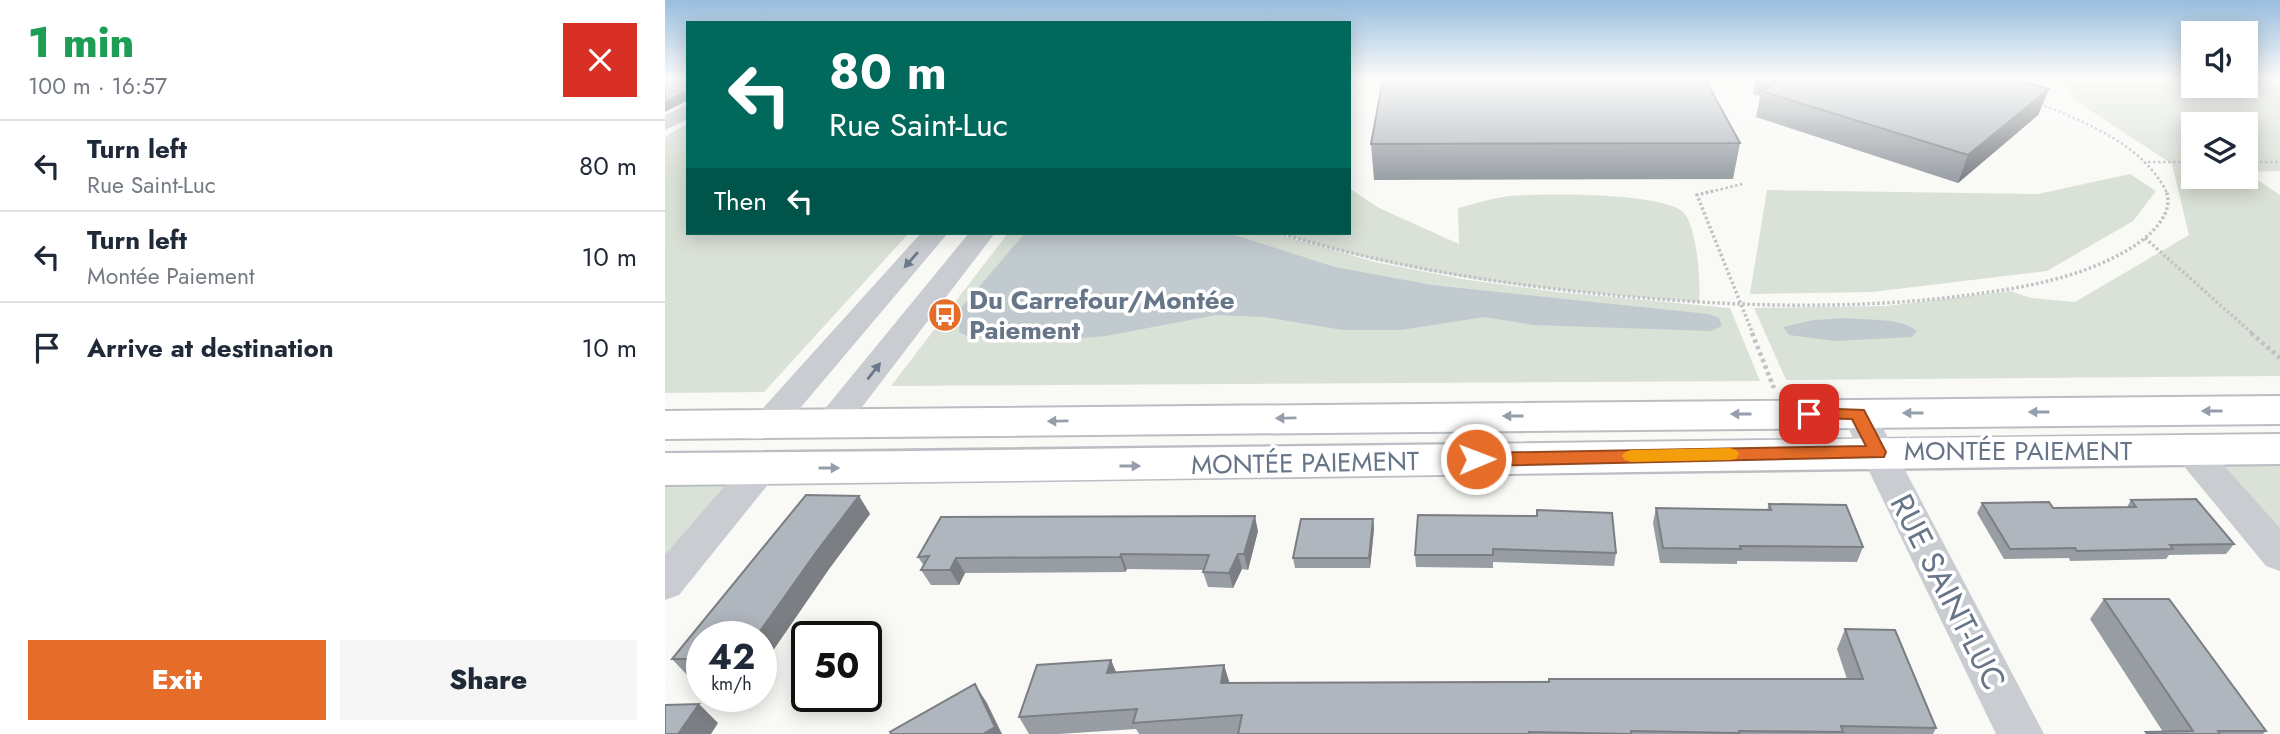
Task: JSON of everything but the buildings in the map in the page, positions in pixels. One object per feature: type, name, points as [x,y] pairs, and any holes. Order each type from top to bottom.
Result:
[{"type":"main road","name":"MONTÉE PAIEMENT","points":[[665,425],[2280,410]]},
{"type":"main road","points":[[761,468],[768,424]]},
{"type":"main road","points":[[761,468],[831,424]]},
{"type":"main road","name":"MONTÉE PAIEMENT","points":[[665,469],[1169,466],[1878,452],[2280,449]]},
{"type":"street","points":[[665,124],[683,113]]},
{"type":"street","points":[[768,424],[933,235]]},
{"type":"street","points":[[831,424],[980,235]]},
{"type":"street","name":"RUE SAINT-LUC","points":[[1858,414],[2020,734]]},
{"type":"street","points":[[2190,450],[2280,555]]},
{"type":"street","points":[[665,583],[761,468]]},
{"type":"path","points":[[1286,235],[1375,259],[1473,279],[1605,295],[1739,304],[1863,304],[1966,294],[2072,274],[2118,256],[2155,231],[2164,218],[2169,197],[2159,176],[2147,162],[2102,131],[2060,113]]},
{"type":"path","points":[[2147,162],[2181,162]]},
{"type":"path","points":[[2258,162],[2280,162]]},
{"type":"path","points":[[1742,184],[1697,195],[1785,414]]},
{"type":"path","points":[[2145,239],[2280,358]]},
{"type":"shaded area","points":[[2095,113],[2181,113],[2181,189],[2258,189],[2258,180],[2280,195],[2280,376],[1786,380],[1754,308],[1886,306],[2010,291],[2031,298],[2075,302],[2189,235],[2172,164]]},
{"type":"shaded area","points":[[2258,113],[2280,113],[2280,171],[2258,172]]},
{"type":"shaded area","points":[[686,124],[686,235],[907,235],[764,392],[665,393],[665,137]]},
{"type":"shaded area","points":[[2130,174],[2156,191],[2133,221],[2047,271],[1872,292],[1750,294],[1767,190],[2038,194]]},
{"type":"shaded area","points":[[1351,189],[1379,208],[1459,244],[1458,208],[1503,197],[1547,194],[1654,201],[1673,206],[1684,213],[1688,220],[1699,269],[1699,302],[1486,281],[1381,261],[1286,235],[1351,235]]},
{"type":"shaded area","points":[[1006,235],[1280,235],[1375,262],[1468,280],[1557,292],[1730,308],[1760,381],[891,386]]},
{"type":"shaded area","points":[[1023,235],[1234,235],[1335,267],[1432,285],[1708,314],[1719,318],[1722,326],[1711,331],[1533,325],[1484,317],[1401,330],[1343,330],[1264,317],[1216,315],[1106,336],[1046,341],[967,336],[959,332],[961,308]]},
{"type":"shaded area","points":[[1848,318],[1902,323],[1917,331],[1912,337],[1835,341],[1789,335],[1783,327],[1814,320]]},
{"type":"shaded area","points":[[2280,449],[2280,555],[2190,450]]},
{"type":"shaded area","points":[[761,468],[665,583],[665,469]]},
{"type":"slow traffic","points":[[1631,456],[1730,454]]},
{"type":"place","name":"Du Carrefour/Montée Paiement","points":[[945,315]]},
{"type":"route","points":[[1476,459],[1878,452],[1858,414],[1809,414]]}]
